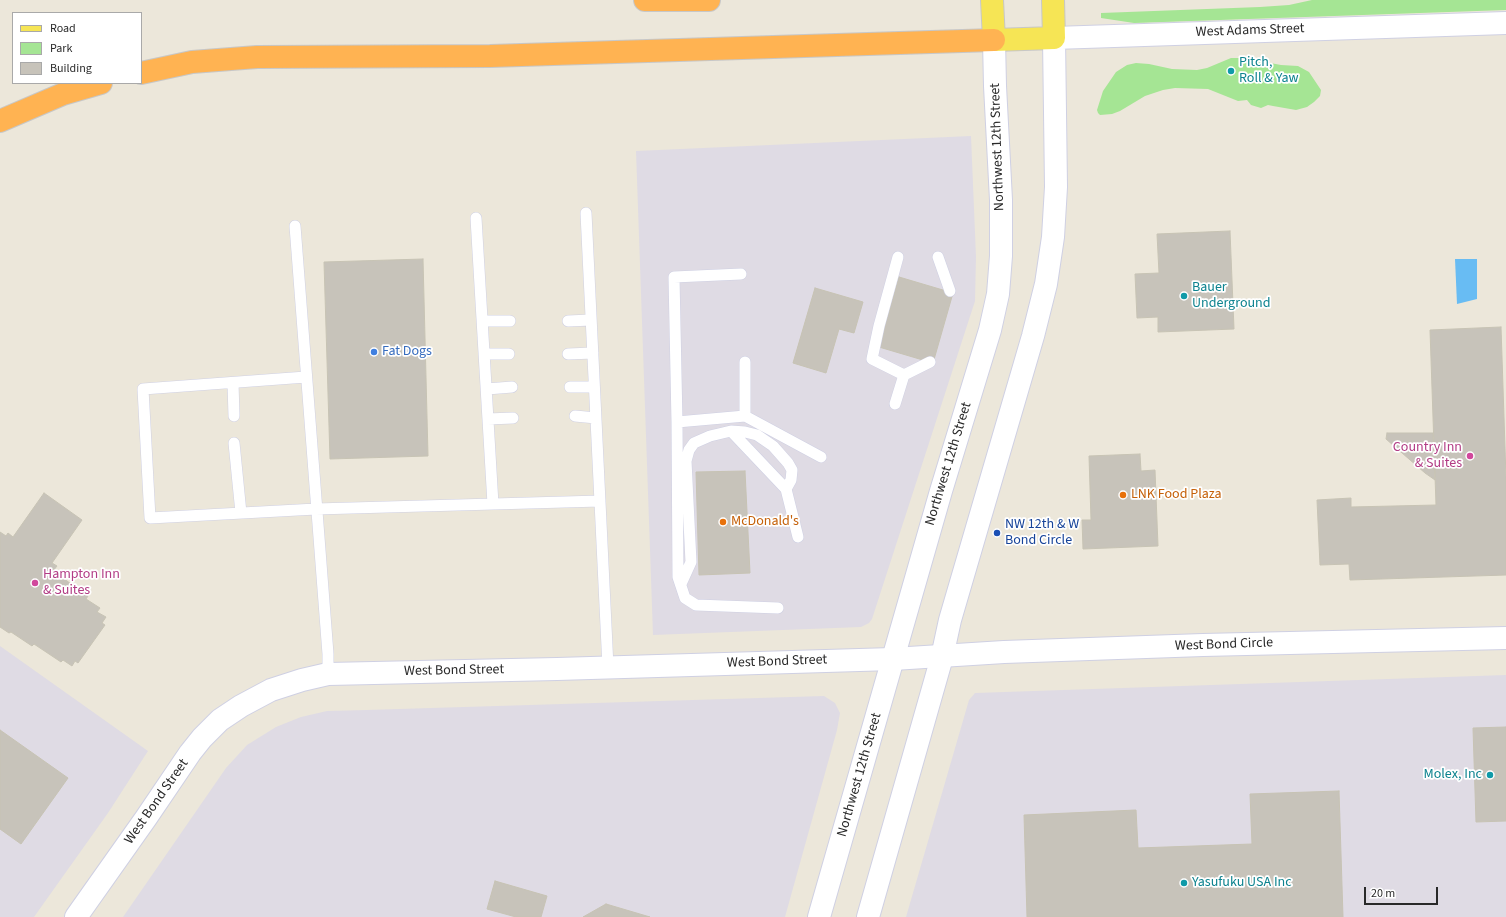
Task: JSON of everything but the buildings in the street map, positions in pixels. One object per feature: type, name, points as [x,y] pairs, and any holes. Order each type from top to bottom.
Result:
[{"type":"highway","points":[[646,0],[709,0]]},
{"type":"highway","points":[[142,73],[192,62],[257,57],[490,56],[994,40]]},
{"type":"highway","points":[[0,120],[63,94],[98,84]]},
{"type":"main road","name":"Northwest 12th Street","points":[[819,917],[941,491],[990,330],[998,294],[1001,256],[1001,200],[992,0]]},
{"type":"main road","points":[[868,917],[942,656],[950,620],[1033,336],[1046,284],[1053,237],[1056,188],[1053,0]]},
{"type":"main road","name":"West Adams Street","points":[[994,40],[1506,23]]},
{"type":"main road","name":"West Bond Circle","points":[[942,656],[1203,644],[1506,638]]},
{"type":"main road","name":"West Bond Street","points":[[76,917],[202,738],[220,720],[240,706],[271,690],[302,680],[328,674],[893,659],[942,656]]},
{"type":"lane","points":[[586,213],[608,667]]},
{"type":"lane","points":[[476,218],[493,504]]},
{"type":"lane","points":[[295,226],[328,654],[328,674]]},
{"type":"lane","points":[[898,257],[892,292],[872,359],[904,375]]},
{"type":"lane","points":[[938,257],[950,291]]},
{"type":"lane","points":[[742,274],[674,277],[678,577],[685,598],[696,605],[778,608]]},
{"type":"lane","points":[[568,321],[591,320]]},
{"type":"lane","points":[[483,321],[510,321]]},
{"type":"lane","points":[[568,354],[593,353]]},
{"type":"lane","points":[[484,354],[509,354]]},
{"type":"lane","points":[[744,416],[746,362]]},
{"type":"lane","points":[[895,404],[904,375],[930,362]]},
{"type":"lane","points":[[306,377],[143,389],[150,518],[316,509],[600,501]]},
{"type":"lane","points":[[233,383],[234,416]]},
{"type":"lane","points":[[486,388],[512,387]]},
{"type":"lane","points":[[570,387],[594,387]]},
{"type":"lane","points":[[574,416],[596,418]]},
{"type":"lane","points":[[677,422],[744,416],[821,457]]},
{"type":"lane","points":[[488,419],[513,418]]},
{"type":"lane","points":[[681,584],[691,562],[686,461],[689,450],[694,443],[710,436],[731,431],[757,435],[773,446],[792,470],[791,480],[786,489]]},
{"type":"lane","points":[[731,431],[786,489],[798,538]]},
{"type":"lane","points":[[234,443],[241,513]]},
{"type":"shaded area","points":[[971,136],[976,257],[975,301],[872,619],[869,623],[861,627],[653,635],[636,151]]},
{"type":"shaded area","points":[[0,646],[148,751],[108,813],[34,917],[0,917]]},
{"type":"shaded area","points":[[1506,675],[1506,917],[906,917],[969,700],[975,693]]},
{"type":"shaded area","points":[[824,696],[835,703],[840,713],[837,730],[785,917],[123,917],[226,768],[247,745],[276,727],[301,717],[327,711]]},
{"type":"green space","points":[[1312,0],[1506,0],[1506,10],[1134,23],[1101,18],[1101,13],[1260,7],[1289,5]]},
{"type":"green space","points":[[1231,58],[1239,58],[1251,63],[1265,62],[1298,66],[1309,72],[1321,90],[1320,96],[1307,107],[1296,110],[1268,105],[1261,108],[1251,105],[1247,100],[1238,101],[1208,89],[1175,88],[1145,96],[1112,114],[1100,115],[1098,113],[1097,110],[1103,91],[1116,72],[1127,65],[1136,63],[1172,69],[1197,70],[1207,68]]},
{"type":"water","points":[[1455,259],[1477,259],[1477,299],[1457,304]]},
{"type":"place","name":"Pitch, Roll & Yaw","points":[[1231,71]]},
{"type":"place","name":"Bauer Underground","points":[[1184,296]]},
{"type":"place","name":"Fat Dogs","points":[[374,352]]},
{"type":"place","name":"Country Inn & Suites","points":[[1470,456]]},
{"type":"place","name":"LNK Food Plaza","points":[[1123,495]]},
{"type":"place","name":"McDonald's","points":[[723,522]]},
{"type":"place","name":"NW 12th & W Bond Circle","points":[[997,533]]},
{"type":"place","name":"Hampton Inn & Suites","points":[[35,583]]},
{"type":"place","name":"Molex, Inc","points":[[1490,775]]},
{"type":"place","name":"Yasufuku USA Inc","points":[[1184,883]]}]
